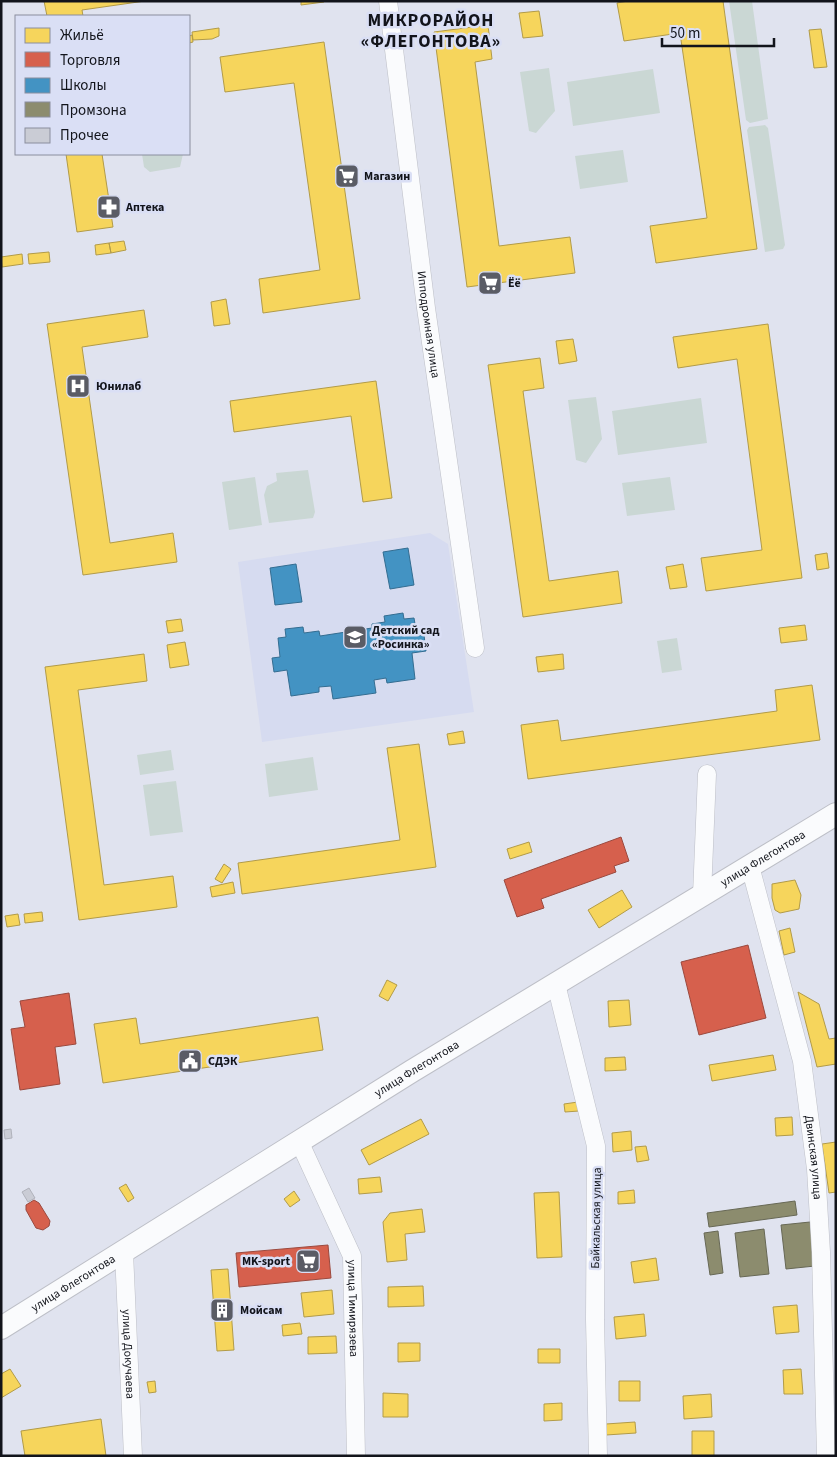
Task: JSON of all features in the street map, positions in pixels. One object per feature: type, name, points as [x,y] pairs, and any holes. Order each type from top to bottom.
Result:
[{"type":"street","name":"Ипподромная улица","points":[[388,1],[426,308],[475,648]]},
{"type":"street","points":[[702,895],[707,774]]},
{"type":"street","name":"улица Флегонтова","points":[[1,1328],[299,1141],[836,814]]},
{"type":"street","name":"Двинская улица","points":[[750,866],[802,1061],[816,1169],[822,1262],[826,1456]]},
{"type":"street","name":"Байкальская улица","points":[[556,984],[596,1146],[595,1320],[598,1456]]},
{"type":"street","name":"улица Тимирязева","points":[[299,1141],[352,1256],[356,1456]]},
{"type":"street","name":"улица Докучаева","points":[[124,1252],[133,1456]]},
{"type":"shaded area","points":[[729,1],[752,1],[768,119],[750,123],[746,120]]},
{"type":"shaded area","points":[[549,68],[555,111],[536,133],[529,131],[520,72]]},
{"type":"shaded area","points":[[653,69],[660,113],[573,126],[567,82]]},
{"type":"shaded area","points":[[765,125],[768,128],[785,245],[783,249],[765,252],[747,130],[749,127]]},
{"type":"shaded area","points":[[623,150],[628,182],[580,189],[575,156]]},
{"type":"shaded area","points":[[142,155],[183,155],[180,167],[150,172],[144,167]]},
{"type":"shaded area","points":[[596,397],[602,439],[586,463],[576,460],[568,400]]},
{"type":"shaded area","points":[[701,398],[707,443],[618,455],[612,411]]},
{"type":"shaded area","points":[[308,470],[315,512],[313,518],[269,523],[264,495],[267,486],[277,481],[276,473]]},
{"type":"shaded area","points":[[255,477],[262,525],[229,530],[222,482]]},
{"type":"shaded area","points":[[670,477],[675,510],[627,516],[622,483]]},
{"type":"shaded area","name":"Детский сад «Росинка»","points":[[430,533],[448,544],[474,712],[262,742],[238,562]]},
{"type":"shaded area","points":[[677,638],[682,670],[662,673],[657,641]]},
{"type":"shaded area","points":[[171,750],[174,770],[140,775],[137,755]]},
{"type":"shaded area","points":[[313,757],[318,790],[269,797],[265,764]]},
{"type":"shaded area","points":[[176,781],[183,832],[150,836],[143,785]]},
{"type":"building: Жильё","points":[[44,1],[145,1],[82,10],[83,15],[47,15]]},
{"type":"building: Жильё","points":[[301,1],[324,1],[324,2],[301,5]]},
{"type":"building: Жильё","points":[[628,1],[723,1],[757,249],[656,263],[650,226],[707,218],[680,33],[624,41],[617,3]]},
{"type":"building: Жильё","points":[[539,11],[543,36],[523,38],[519,13]]},
{"type":"building: Жильё","points":[[488,25],[492,59],[475,62],[499,246],[570,237],[575,273],[467,287],[434,32]]},
{"type":"building: Жильё","points":[[219,28],[219,36],[212,39],[193,40],[192,32]]},
{"type":"building: Жильё","points":[[821,29],[827,67],[814,68],[809,30]]},
{"type":"building: Жильё","points":[[192,35],[193,42],[190,43],[190,36]]},
{"type":"building: Жильё","points":[[324,42],[360,299],[263,313],[259,279],[320,270],[294,83],[225,92],[220,57]]},
{"type":"building: Жильё","points":[[66,155],[102,155],[113,227],[77,232]]},
{"type":"building: Жильё","points":[[124,241],[126,250],[111,253],[109,243]]},
{"type":"building: Жильё","points":[[109,243],[111,253],[96,255],[95,245]]},
{"type":"building: Жильё","points":[[49,252],[50,262],[29,264],[28,254]]},
{"type":"building: Жильё","points":[[22,254],[23,264],[2,267],[1,257]]},
{"type":"building: Жильё","points":[[226,299],[230,324],[214,326],[211,302]]},
{"type":"building: Жильё","points":[[144,310],[148,337],[82,347],[110,543],[173,533],[177,562],[83,575],[47,324]]},
{"type":"building: Жильё","points":[[768,324],[802,578],[706,591],[701,558],[762,550],[737,359],[678,368],[673,337]]},
{"type":"building: Жильё","points":[[573,339],[577,361],[559,364],[556,341]]},
{"type":"building: Жильё","points":[[540,358],[544,388],[523,391],[549,581],[618,571],[622,603],[523,617],[488,365]]},
{"type":"building: Жильё","points":[[376,381],[392,498],[363,502],[351,416],[234,432],[230,401]]},
{"type":"building: Жильё","points":[[827,553],[829,568],[817,570],[815,555]]},
{"type":"building: Жильё","points":[[683,564],[687,587],[670,589],[666,567]]},
{"type":"building: Жильё","points":[[181,619],[183,631],[168,633],[166,621]]},
{"type":"building: Жильё","points":[[805,625],[807,640],[781,643],[779,628]]},
{"type":"building: Жильё","points":[[185,642],[189,665],[170,668],[167,645]]},
{"type":"building: Жильё","points":[[144,654],[147,681],[78,690],[104,885],[173,876],[177,907],[79,920],[45,667]]},
{"type":"building: Жильё","points":[[563,654],[564,669],[538,672],[536,657]]},
{"type":"building: Жильё","points":[[812,685],[820,740],[528,779],[521,725],[558,720],[561,741],[777,711],[775,690]]},
{"type":"building: Жильё","points":[[463,731],[465,743],[449,745],[447,734]]},
{"type":"building: Жильё","points":[[419,744],[436,867],[242,894],[238,863],[400,840],[387,748]]},
{"type":"building: Жильё","points":[[529,842],[532,852],[510,859],[507,849]]},
{"type":"building: Жильё","points":[[224,864],[231,869],[222,883],[215,879]]},
{"type":"building: Жильё","points":[[795,880],[801,895],[799,909],[780,913],[775,910],[772,898],[772,884]]},
{"type":"building: Жильё","points":[[233,882],[235,893],[212,897],[210,887]]},
{"type":"building: Жильё","points":[[622,890],[632,907],[599,928],[588,910]]},
{"type":"building: Жильё","points":[[42,912],[43,921],[25,923],[24,914]]},
{"type":"building: Жильё","points":[[18,914],[20,925],[7,927],[5,916]]},
{"type":"building: Жильё","points":[[790,928],[795,952],[784,955],[779,931]]},
{"type":"building: Жильё","points":[[387,980],[397,985],[388,1001],[379,996]]},
{"type":"building: Жильё","points":[[798,992],[819,1004],[829,1039],[836,1038],[836,1064],[817,1067]]},
{"type":"building: Жильё","points":[[629,1000],[631,1025],[609,1027],[608,1001]]},
{"type":"building: Жильё","points":[[318,1017],[323,1050],[103,1083],[94,1024],[136,1018],[140,1044]]},
{"type":"building: Жильё","points":[[773,1055],[776,1070],[712,1081],[709,1065]]},
{"type":"building: Жильё","points":[[625,1057],[626,1070],[605,1071],[605,1058]]},
{"type":"building: Жильё","points":[[578,1102],[579,1111],[565,1112],[564,1104]]},
{"type":"building: Жильё","points":[[792,1117],[793,1135],[776,1136],[775,1118]]},
{"type":"building: Жильё","points":[[421,1119],[429,1134],[369,1165],[361,1150]]},
{"type":"building: Жильё","points":[[631,1131],[632,1150],[613,1152],[612,1133]]},
{"type":"building: Жильё","points":[[836,1142],[836,1192],[829,1193],[822,1144]]},
{"type":"building: Жильё","points":[[646,1146],[649,1160],[637,1162],[635,1147]]},
{"type":"building: Жильё","points":[[380,1177],[382,1192],[359,1194],[358,1179]]},
{"type":"building: Жильё","points":[[126,1184],[134,1198],[128,1202],[119,1188]]},
{"type":"building: Жильё","points":[[634,1190],[635,1203],[618,1204],[618,1192]]},
{"type":"building: Жильё","points":[[294,1191],[300,1200],[290,1207],[284,1199]]},
{"type":"building: Жильё","points":[[559,1192],[562,1257],[537,1258],[534,1193]]},
{"type":"building: Жильё","points":[[422,1209],[425,1232],[405,1234],[407,1260],[387,1262],[383,1222],[390,1213]]},
{"type":"building: Жильё","points":[[656,1258],[659,1280],[634,1283],[631,1262]]},
{"type":"building: Жильё","name":"Мойсам","points":[[228,1269],[234,1350],[217,1351],[211,1270]]},
{"type":"building: Жильё","points":[[423,1286],[424,1306],[388,1307],[388,1287]]},
{"type":"building: Жильё","points":[[332,1290],[334,1314],[304,1317],[301,1293]]},
{"type":"building: Жильё","points":[[797,1305],[799,1332],[776,1334],[773,1307]]},
{"type":"building: Жильё","points":[[644,1314],[646,1336],[616,1339],[614,1317]]},
{"type":"building: Жильё","points":[[300,1323],[302,1334],[283,1336],[282,1325]]},
{"type":"building: Жильё","points":[[336,1336],[337,1353],[308,1354],[308,1337]]},
{"type":"building: Жильё","points":[[398,1343],[420,1343],[420,1361],[398,1362]]},
{"type":"building: Жильё","points":[[538,1349],[560,1349],[560,1363],[538,1363]]},
{"type":"building: Жильё","points":[[10,1369],[21,1386],[1,1398],[1,1374]]},
{"type":"building: Жильё","points":[[801,1369],[803,1394],[784,1394],[783,1370]]},
{"type":"building: Жильё","points":[[155,1381],[156,1392],[149,1393],[147,1382]]},
{"type":"building: Жильё","points":[[619,1381],[640,1381],[640,1401],[619,1401]]},
{"type":"building: Жильё","points":[[383,1393],[408,1394],[408,1417],[383,1417]]},
{"type":"building: Жильё","points":[[711,1394],[712,1417],[684,1419],[683,1396]]},
{"type":"building: Жильё","points":[[562,1403],[562,1420],[544,1421],[544,1404]]},
{"type":"building: Жильё","points":[[101,1419],[106,1456],[25,1456],[21,1431]]},
{"type":"building: Жильё","points":[[635,1422],[636,1433],[606,1435],[606,1424]]},
{"type":"building: Жильё","points":[[692,1431],[714,1431],[714,1456],[692,1456]]},
{"type":"building: Торговля","points":[[621,837],[629,861],[614,866],[616,872],[541,899],[544,908],[517,917],[504,880]]},
{"type":"building: Торговля","points":[[748,945],[766,1018],[699,1035],[681,962]]},
{"type":"building: Торговля","points":[[69,993],[76,1044],[55,1047],[60,1084],[20,1090],[11,1029],[25,1027],[20,1001]]},
{"type":"building: Торговля","points":[[34,1200],[39,1203],[50,1221],[49,1226],[43,1230],[36,1228],[26,1210],[26,1205]]},
{"type":"building: Торговля","points":[[328,1245],[331,1278],[239,1287],[236,1253]]},
{"type":"building: Школы","points":[[408,548],[414,585],[390,589],[383,552]]},
{"type":"building: Школы","points":[[296,564],[302,602],[275,605],[270,568]]},
{"type":"building: Школы","points":[[403,613],[404,619],[414,618],[417,636],[424,635],[426,651],[412,653],[415,679],[387,683],[386,678],[374,680],[376,693],[333,699],[331,686],[319,687],[319,692],[291,696],[287,670],[274,672],[272,658],[280,657],[278,638],[286,637],[285,629],[303,627],[304,633],[319,631],[320,636],[372,628],[372,624],[385,622],[384,616]]},
{"type":"building: Промзона","points":[[795,1201],[797,1215],[709,1227],[707,1213]]},
{"type":"building: Промзона","points":[[810,1222],[815,1266],[786,1269],[781,1225]]},
{"type":"building: Промзона","points":[[764,1229],[769,1274],[740,1277],[735,1233]]},
{"type":"building: Промзона","points":[[718,1231],[723,1273],[710,1275],[704,1233]]},
{"type":"building: Прочее","points":[[11,1129],[12,1138],[5,1139],[4,1130]]},
{"type":"building: Прочее","points":[[29,1188],[35,1198],[28,1202],[22,1192]]},
{"type":"place","name":"Магазин","points":[[347,176]]},
{"type":"place","name":"Аптека","points":[[109,207]]},
{"type":"place","name":"Ёё","points":[[490,283]]},
{"type":"place","name":"Юнилаб","points":[[78,386]]},
{"type":"place","name":"Детский сад «Росинка»","points":[[355,637]]},
{"type":"place","name":"СДЭК","points":[[190,1061]]},
{"type":"place","name":"MK-sport","points":[[308,1261]]},
{"type":"place","name":"Мойсам","points":[[222,1310]]},
{"type":"district","name":"МИКРОРАЙОН «ФЛЕГОНТОВА»","points":[[431,30]]}]
